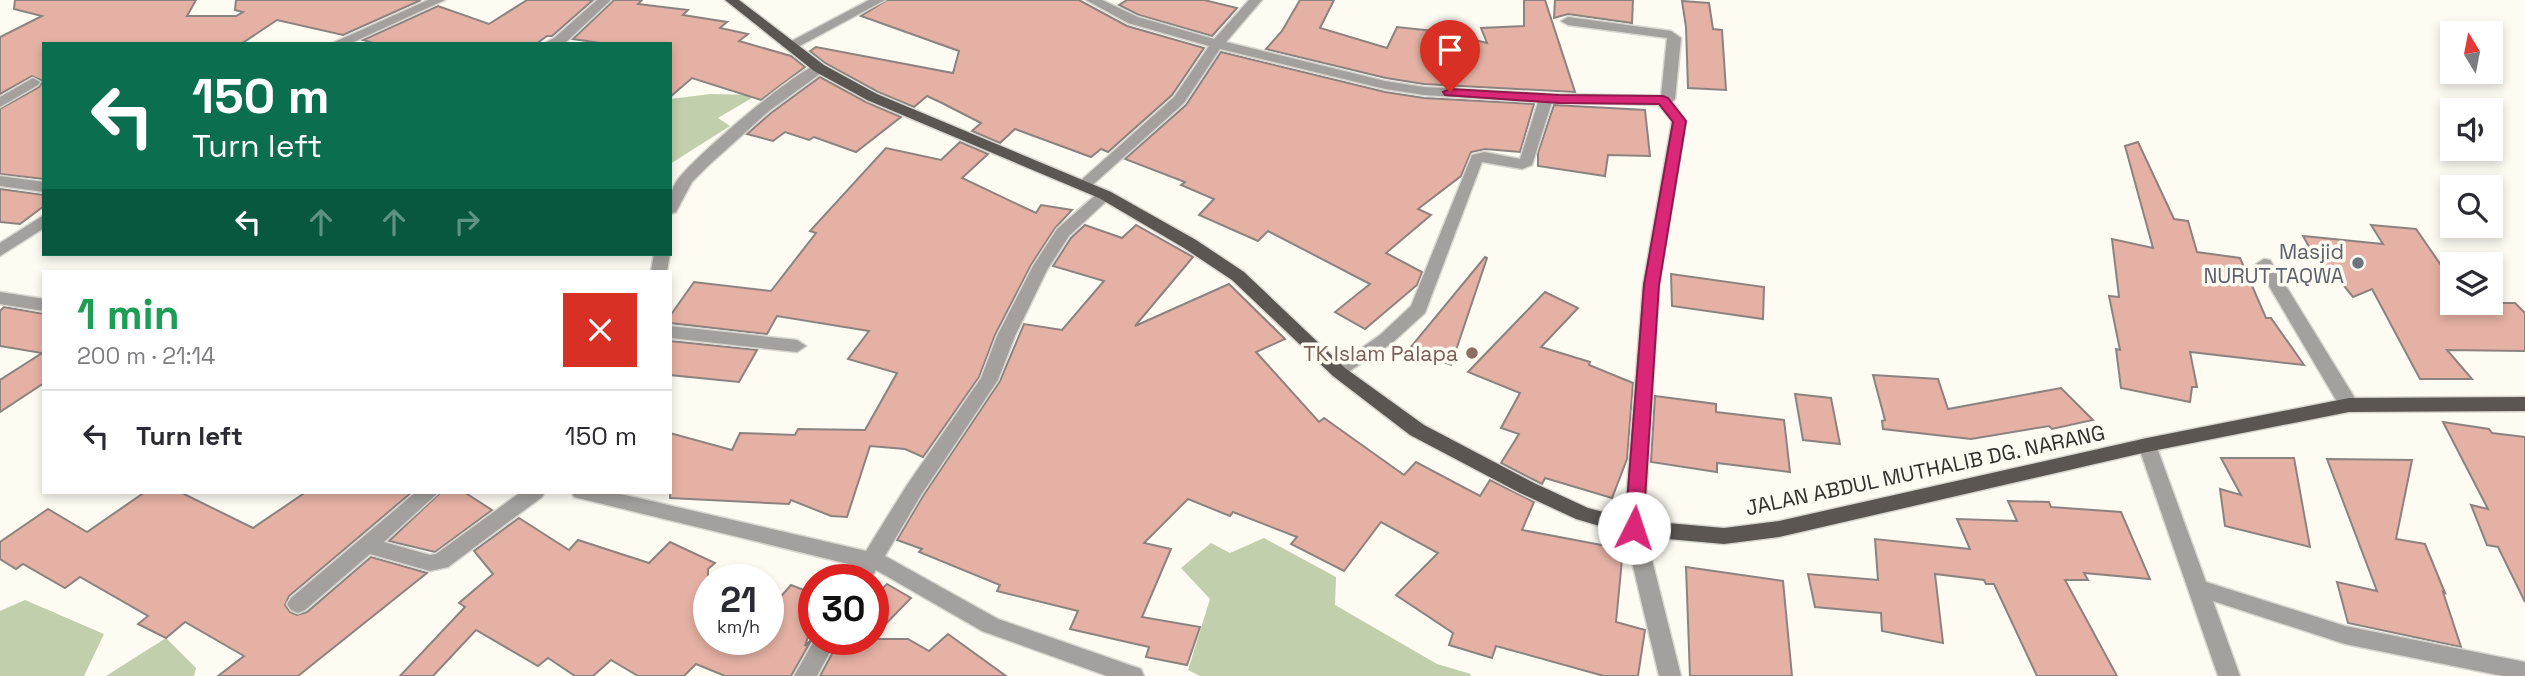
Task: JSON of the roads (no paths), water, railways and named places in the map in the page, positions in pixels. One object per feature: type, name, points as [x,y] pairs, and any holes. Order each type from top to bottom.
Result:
[{"type":"main road","name":"JALAN ABDUL MUTHALIB DG. NARANG","points":[[731,0],[819,68],[872,97],[1105,195],[1238,276],[1339,372],[1417,430],[1583,514],[1634,528],[1724,536],[1779,529],[2147,445],[2349,405],[2525,404]]},
{"type":"street","points":[[342,42],[439,0]]},
{"type":"street","points":[[556,42],[605,0]]},
{"type":"street","points":[[789,46],[878,0]]},
{"type":"street","points":[[1092,0],[1133,20],[1217,44],[1385,85],[1424,91],[1546,98],[1668,99],[1674,38],[1671,35],[1569,21]]},
{"type":"street","points":[[1083,186],[1179,100],[1217,44],[1256,0]]},
{"type":"street","points":[[672,205],[685,180],[704,162],[764,108],[819,68]]},
{"type":"street","points":[[0,103],[33,82]]},
{"type":"street","points":[[1339,372],[1387,339],[1419,309],[1477,158],[1522,164],[1527,162],[1546,98]]},
{"type":"street","points":[[1663,100],[1679,121],[1651,285],[1634,528],[1670,676]]},
{"type":"street","points":[[0,181],[42,187]]},
{"type":"street","points":[[869,564],[914,489],[989,380],[1006,336],[1063,233],[1105,195]]},
{"type":"street","points":[[0,251],[42,221]]},
{"type":"street","points":[[2264,264],[2349,405]]},
{"type":"street","points":[[0,298],[42,305]]},
{"type":"street","points":[[672,332],[797,346]]},
{"type":"street","points":[[2147,445],[2229,676]]},
{"type":"street","points":[[298,604],[427,494]]},
{"type":"street","points":[[367,545],[430,563],[441,561],[532,494]]},
{"type":"street","points":[[589,494],[881,563],[990,625],[1133,676]]},
{"type":"street","points":[[2199,587],[2345,635],[2525,671]]},
{"type":"street","points":[[805,676],[817,655]]},
{"type":"place","name":"Masjid NURUT TAQWA","points":[[2358,263]]},
{"type":"place","name":"TK Islam Palapa","points":[[1472,353]]}]
